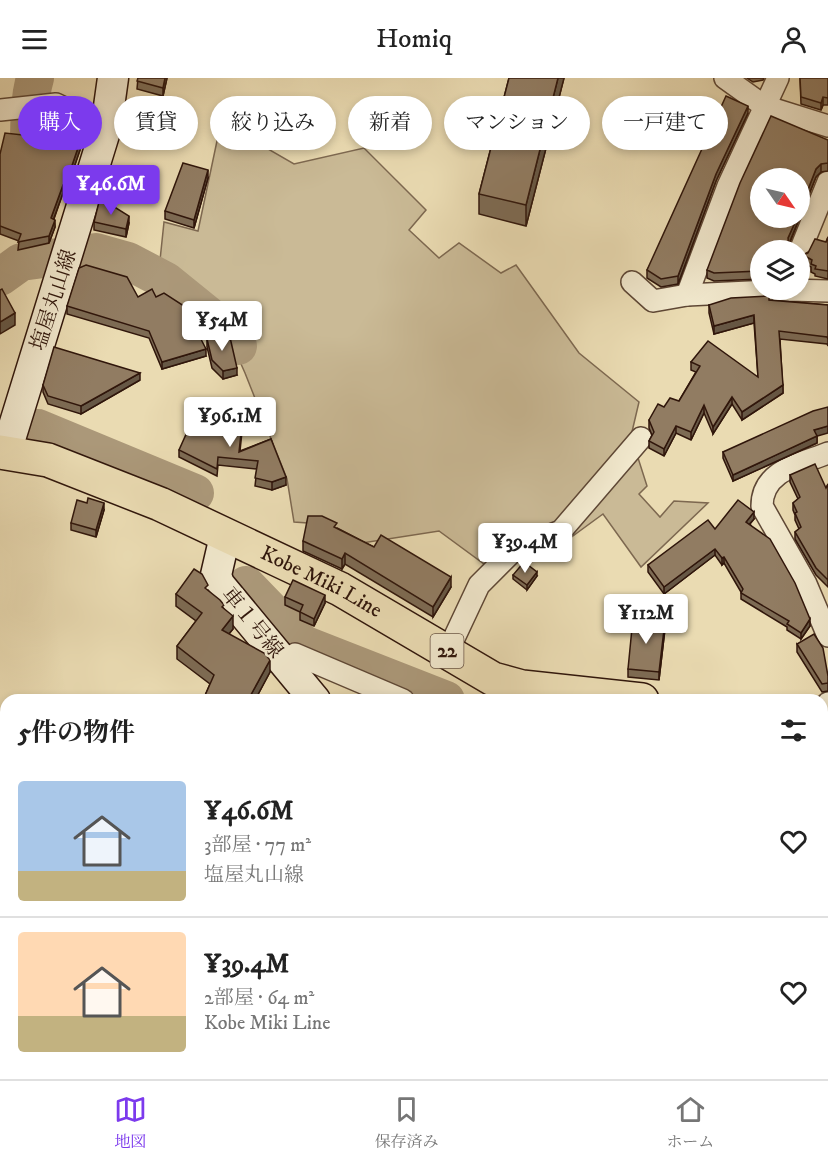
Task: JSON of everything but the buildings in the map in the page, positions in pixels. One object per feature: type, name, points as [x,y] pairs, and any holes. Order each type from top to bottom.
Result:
[{"type":"main road","name":"Kobe Miki Line","points":[[3,452],[48,460],[160,504],[340,589],[493,679],[522,687],[587,694]]},
{"type":"street","name":"塩屋丸山線","points":[[3,452],[77,227],[106,128],[113,78]]},
{"type":"street","points":[[725,78],[764,106],[828,126]]},
{"type":"street","points":[[687,295],[728,186],[778,78]]},
{"type":"street","points":[[0,110],[56,104],[106,128]]},
{"type":"street","points":[[804,240],[828,182]]},
{"type":"street","points":[[632,282],[653,301],[687,295],[750,292]]},
{"type":"street","points":[[810,291],[828,291]]},
{"type":"street","points":[[448,651],[479,585],[514,550],[561,531],[641,438]]},
{"type":"street","points":[[827,632],[806,584],[762,506],[762,495],[774,475],[828,453]]},
{"type":"street","name":"車１号線","points":[[225,536],[216,575],[219,584],[310,694]]},
{"type":"street","points":[[283,661],[295,654],[389,694]]},
{"type":"shaded area","points":[[215,150],[270,150],[294,164],[355,150],[366,150],[426,210],[409,230],[439,258],[459,243],[501,273],[516,265],[579,353],[639,402],[631,436],[647,486],[639,494],[660,517],[674,501],[708,503],[641,567],[603,514],[540,560],[515,561],[499,575],[439,531],[362,543],[322,524],[294,522],[287,479],[229,337],[157,289],[164,222],[198,231]]},
{"type":"waterway","points":[[24,186],[27,173],[30,105],[35,78]]},
{"type":"waterway","points":[[0,277],[21,262],[96,252],[128,261],[166,281],[224,328],[238,346]]},
{"type":"waterway","points":[[38,428],[195,493]]},
{"type":"waterway","points":[[246,585],[303,644],[431,694]]}]
